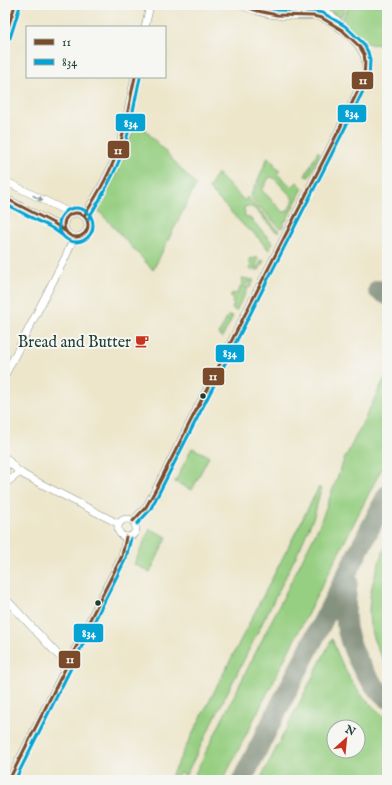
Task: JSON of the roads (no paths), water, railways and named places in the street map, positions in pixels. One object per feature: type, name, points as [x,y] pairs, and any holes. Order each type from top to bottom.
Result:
[{"type":"main road","points":[[5,37],[15,5]]},
{"type":"street","points":[[145,26],[150,5]]},
{"type":"street","points":[[133,521],[146,507],[156,489],[312,185],[364,78],[366,70],[362,52],[337,20],[325,12],[312,11],[297,16],[284,16],[253,10],[241,5]]},
{"type":"street","points":[[84,216],[97,196],[114,161],[124,130],[135,78]]},
{"type":"street","points":[[5,181],[72,214],[84,216],[87,221],[87,231],[80,237],[70,236],[57,225],[5,198]]},
{"type":"street","points":[[65,231],[65,220],[72,214]]},
{"type":"street","points":[[5,375],[66,256],[74,237]]},
{"type":"street","points":[[6,458],[20,472],[119,524]]},
{"type":"street","points":[[5,471],[6,458]]},
{"type":"street","points":[[5,484],[20,472]]},
{"type":"street","points":[[126,519],[133,521],[136,531],[132,536],[126,537],[119,533],[119,524],[123,520],[126,519]]},
{"type":"street","points":[[9,780],[122,556],[126,537]]},
{"type":"street","points":[[5,598],[59,656],[68,662]]},
{"type":"place","name":"Bread and Butter","points":[[142,341]]}]
